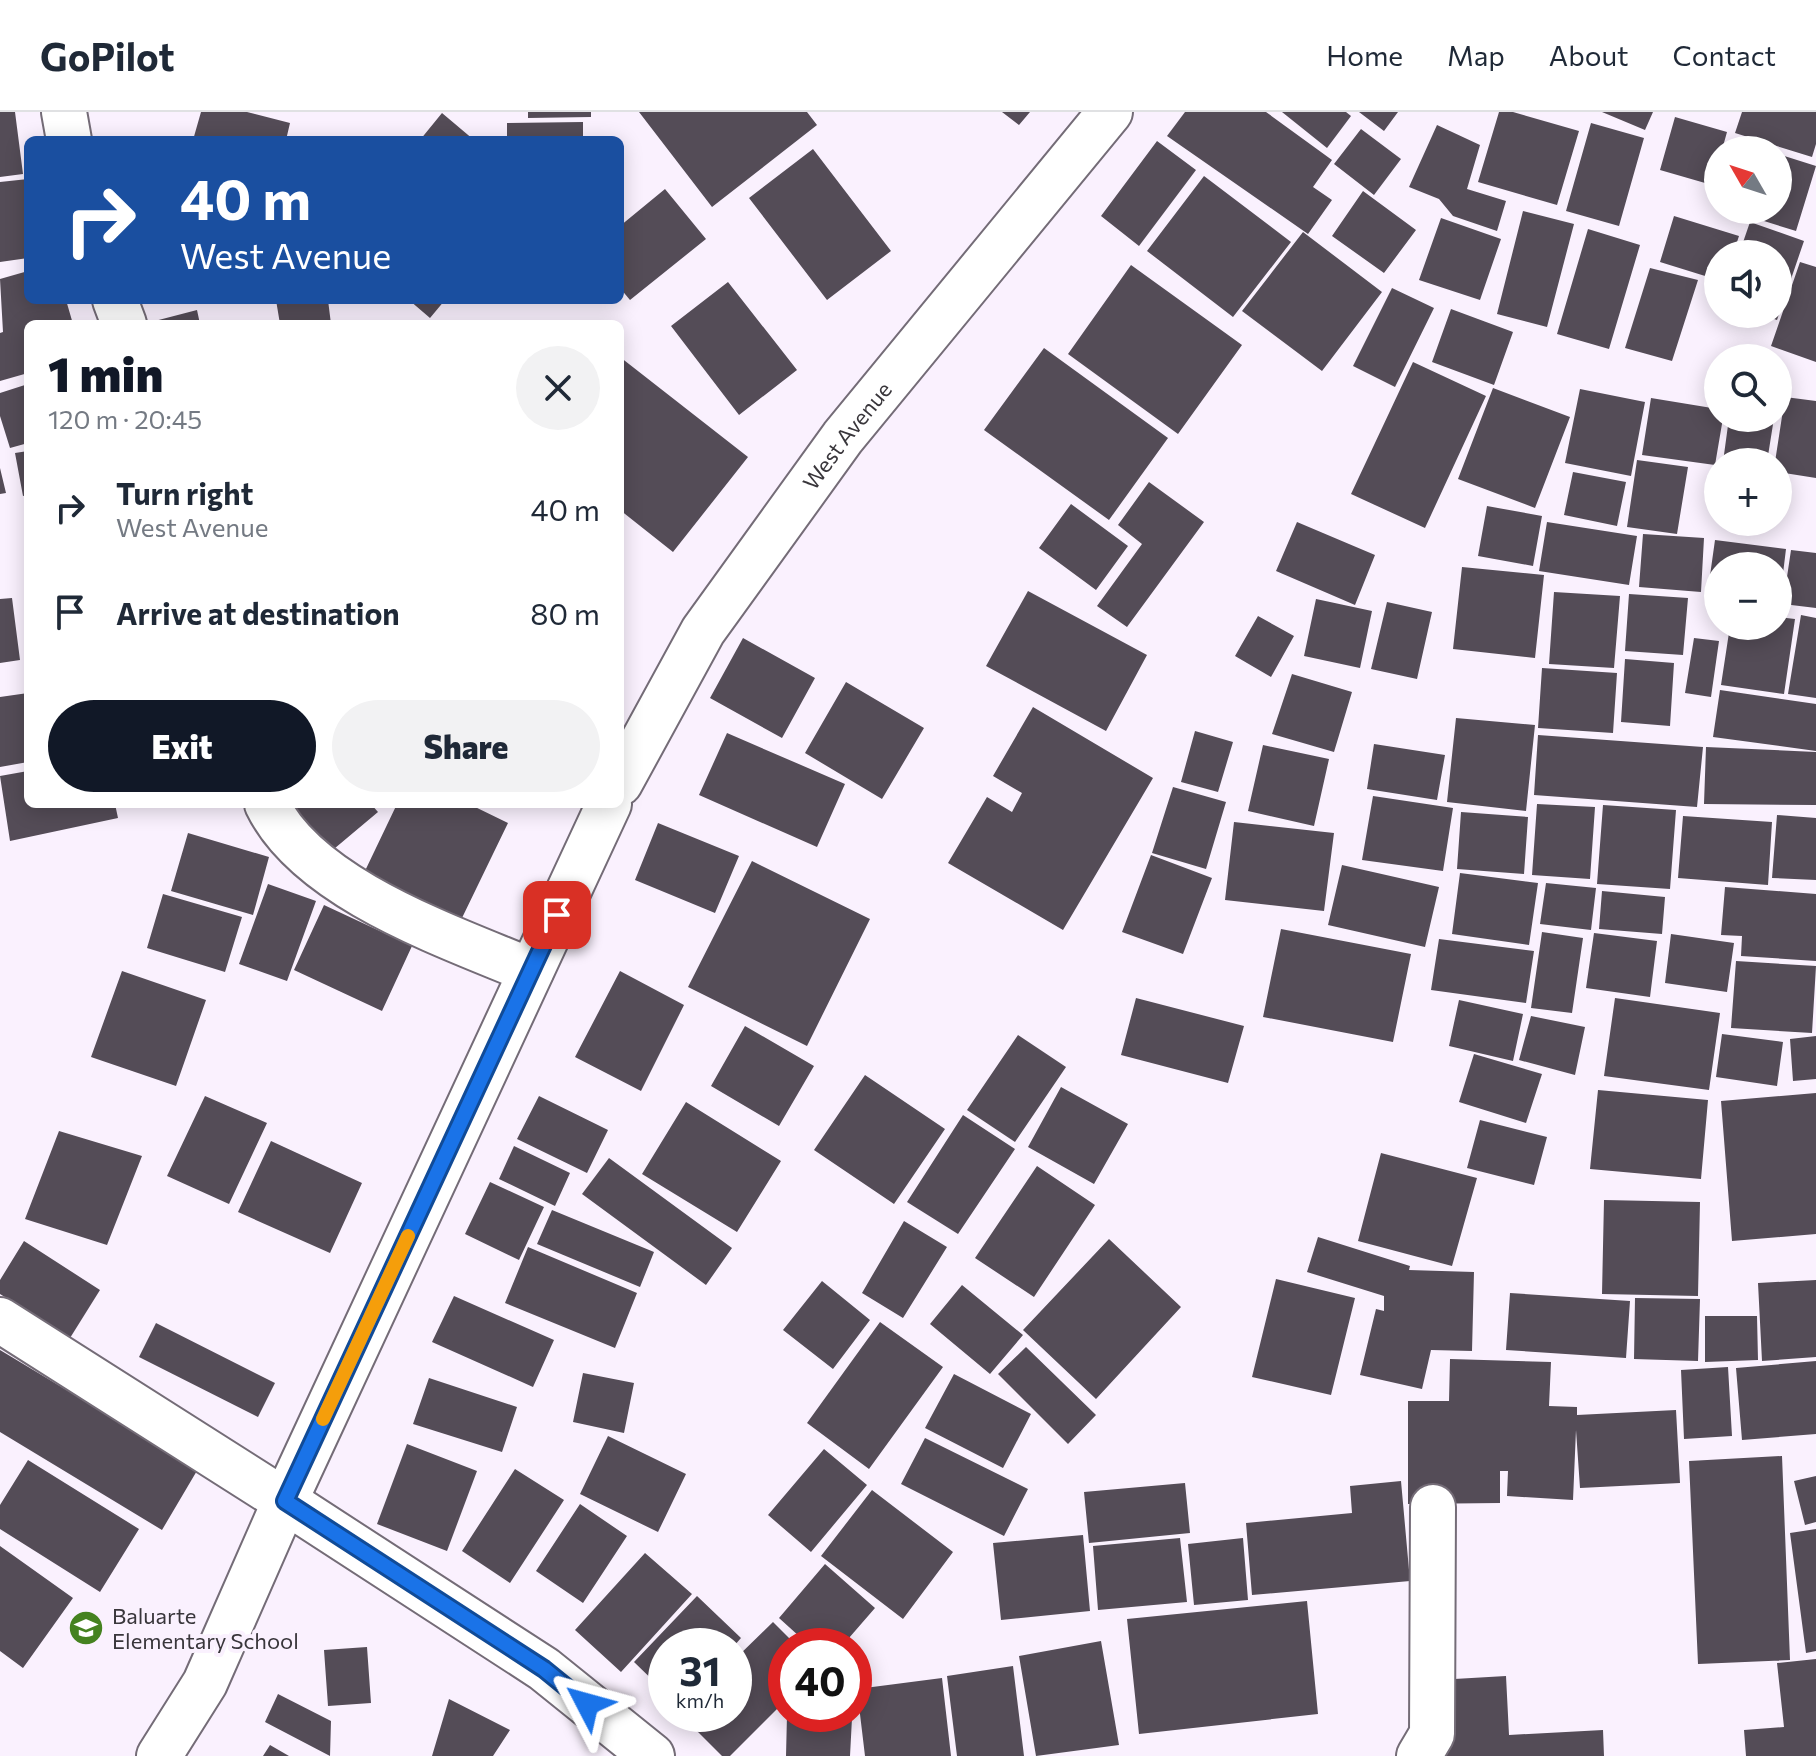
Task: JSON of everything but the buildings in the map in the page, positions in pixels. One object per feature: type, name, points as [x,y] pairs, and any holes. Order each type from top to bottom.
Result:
[{"type":"main road","points":[[64,112],[68,136]]},
{"type":"main road","name":"West Avenue","points":[[624,776],[703,631],[834,450],[1110,112]]},
{"type":"main road","points":[[269,808],[279,828],[315,865],[421,924],[531,971]]},
{"type":"main road","points":[[159,1756],[205,1683],[285,1501],[607,808]]},
{"type":"main road","points":[[0,1320],[544,1669],[652,1756]]},
{"type":"main road","points":[[1419,1756],[1432,1734],[1433,1507]]},
{"type":"slow traffic","points":[[323,1419],[408,1236]]},
{"type":"place","name":"Baluarte Elementary School","points":[[86,1628]]},
{"type":"route","points":[[557,915],[285,1501],[544,1669],[587,1704]]}]
